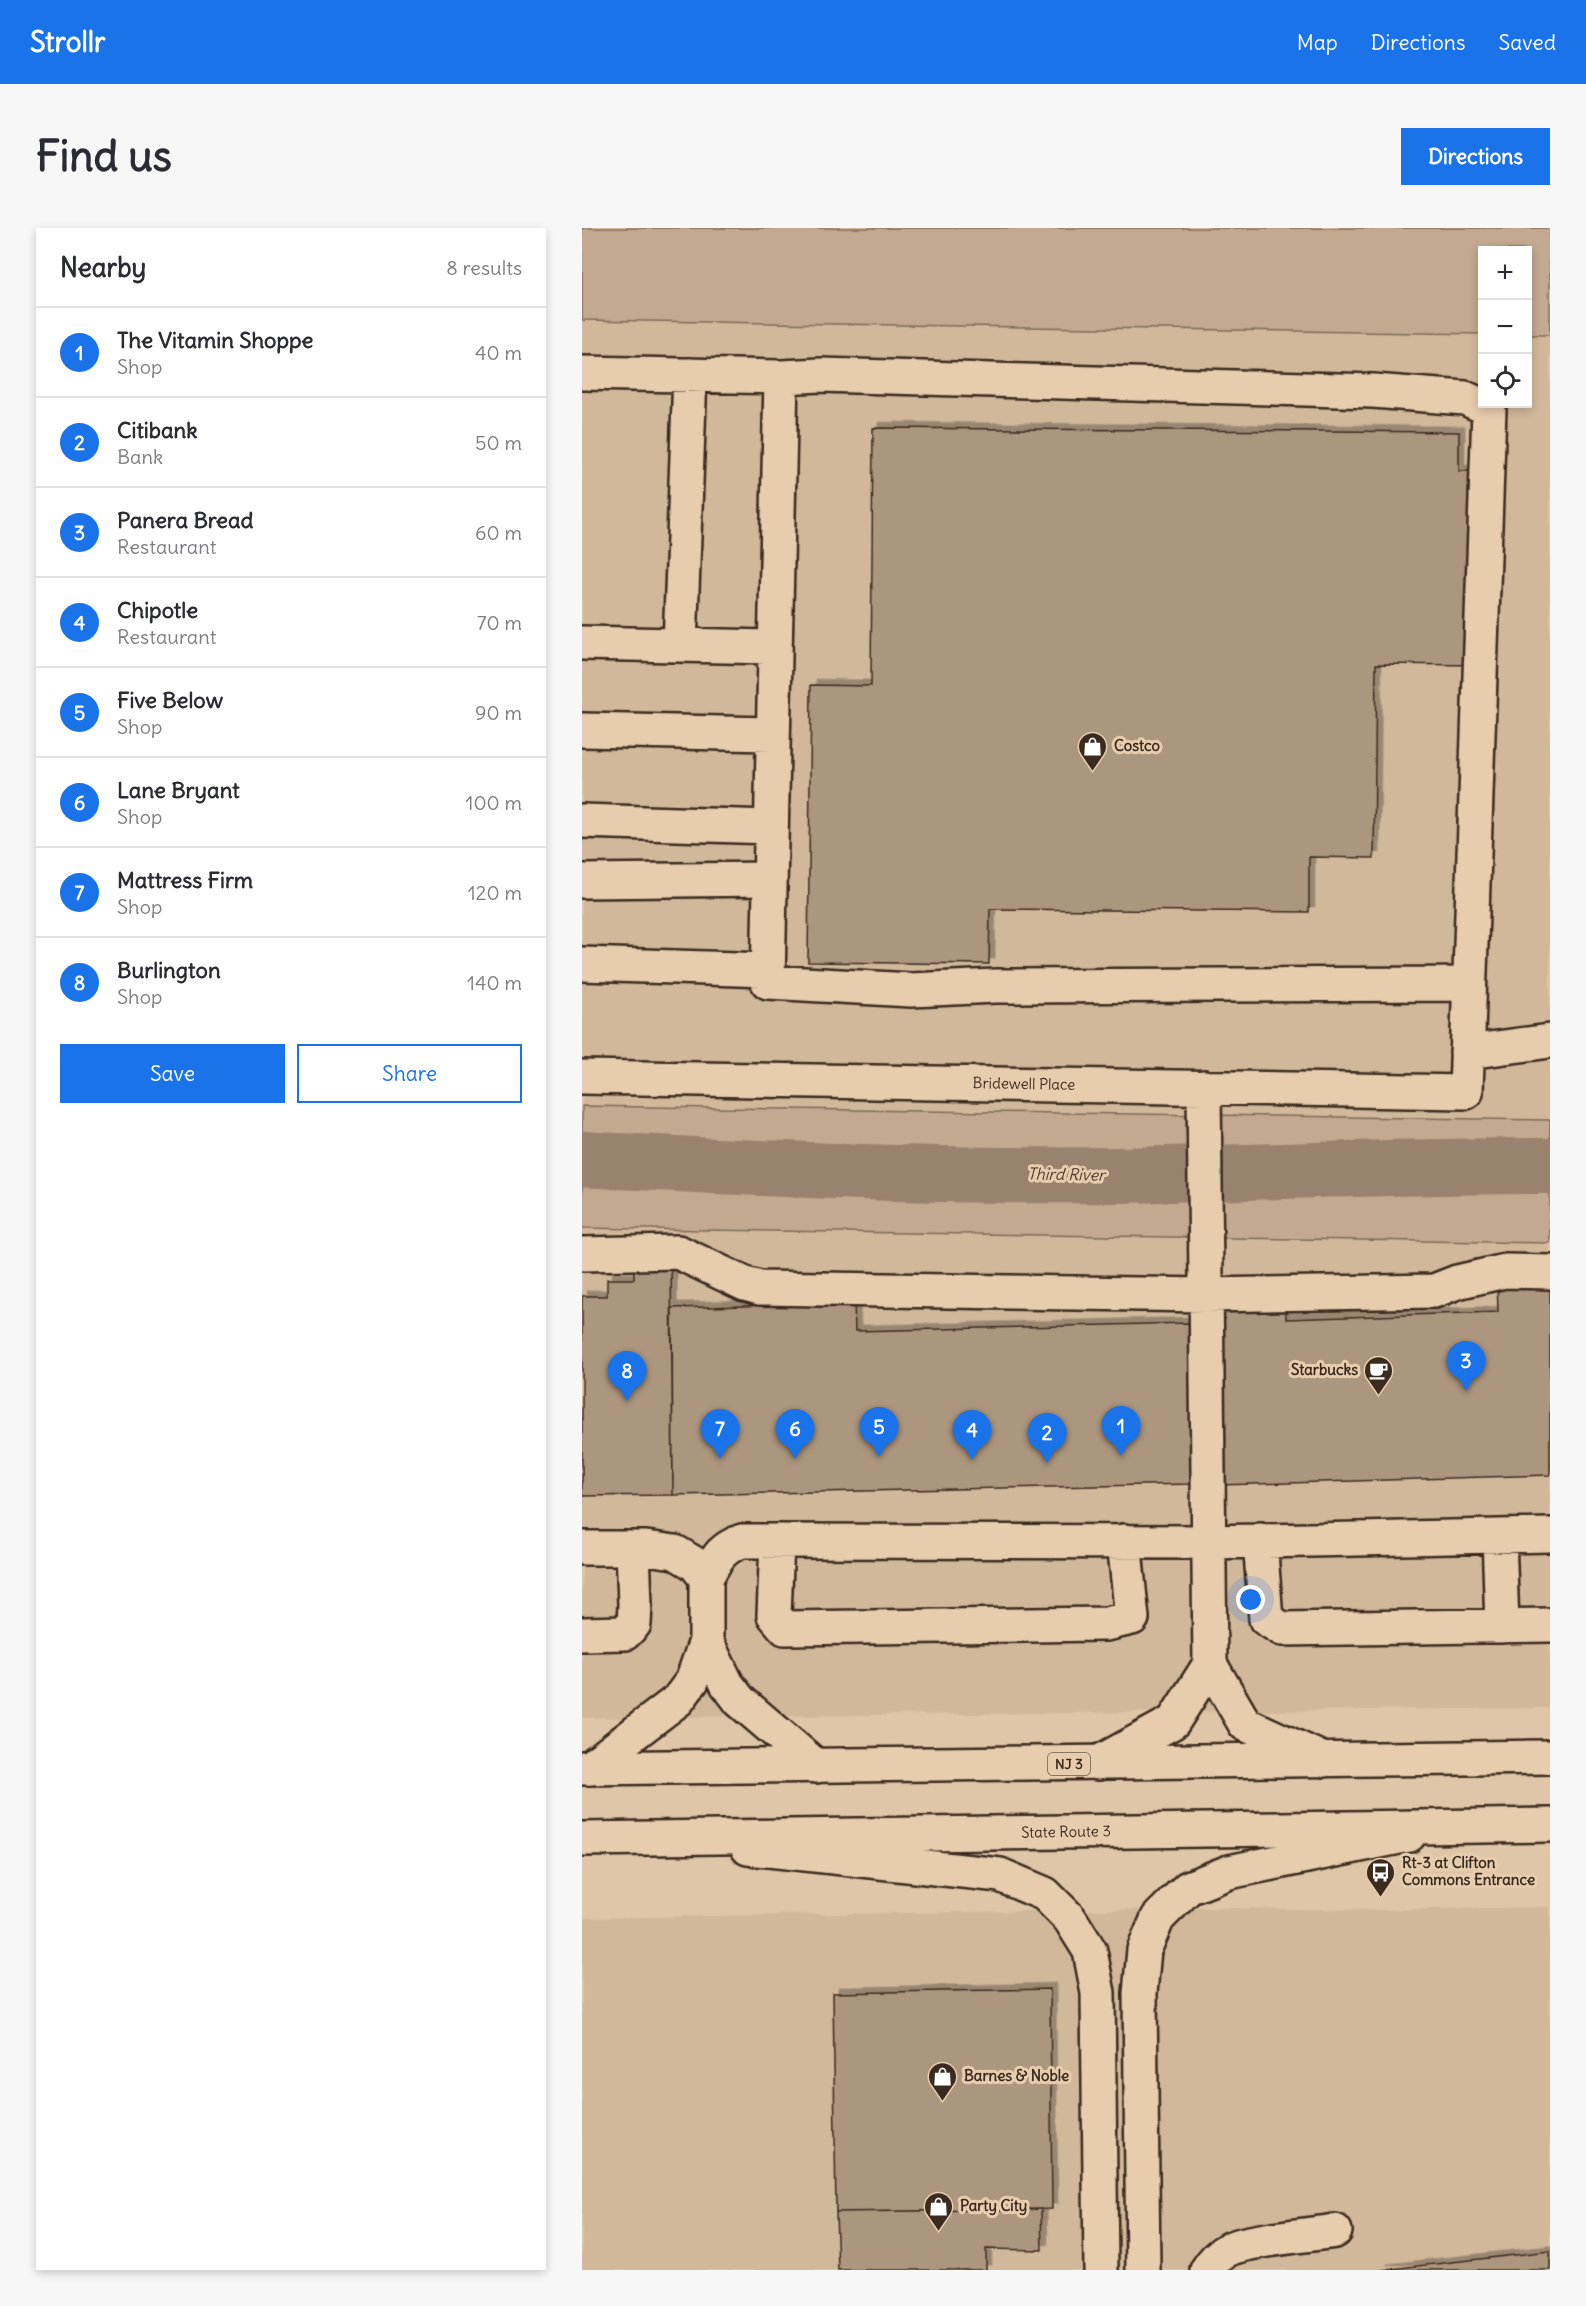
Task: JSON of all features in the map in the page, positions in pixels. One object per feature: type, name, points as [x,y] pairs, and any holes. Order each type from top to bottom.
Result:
[{"type":"main road","points":[[582,373],[782,377],[821,375],[1373,391],[1465,398],[1489,408],[1467,1052],[1550,1041]]},
{"type":"main road","points":[[680,645],[690,375]]},
{"type":"main road","points":[[782,377],[768,982],[911,990],[996,986],[1469,984]]},
{"type":"main road","points":[[582,643],[775,647]]},
{"type":"main road","points":[[582,730],[773,734]]},
{"type":"main road","points":[[582,821],[771,827]]},
{"type":"main road","points":[[582,881],[770,879]]},
{"type":"main road","points":[[582,964],[768,970]]},
{"type":"main road","name":"Bridewell Place","points":[[582,1077],[1204,1103],[1466,1092],[1467,1052]]},
{"type":"main road","points":[[1204,1103],[1210,1664],[1245,1724],[1324,1760]]},
{"type":"main road","points":[[582,1254],[678,1252],[745,1284],[760,1287],[1206,1295],[1434,1291],[1457,1282],[1505,1271],[1550,1272]]},
{"type":"main road","points":[[585,1768],[678,1700],[692,1681],[706,1641],[706,1578],[717,1557],[726,1547],[742,1541],[1209,1542],[1550,1535]]},
{"type":"main road","points":[[1499,1536],[1502,1626]]},
{"type":"main road","points":[[1260,1540],[1266,1620],[1282,1629],[1550,1625]]},
{"type":"main road","points":[[777,1541],[774,1615],[785,1628],[1106,1624],[1132,1618],[1124,1541]]},
{"type":"main road","points":[[582,1548],[633,1548],[675,1552],[694,1564],[706,1578]]},
{"type":"main road","points":[[582,1634],[625,1633],[634,1624],[633,1548]]},
{"type":"main road","points":[[706,1641],[727,1684],[740,1701],[816,1766]]},
{"type":"main road","points":[[1098,1763],[1173,1722],[1210,1664]]},
{"type":"main road","name":"NJ 3","points":[[585,1768],[1550,1757]]},
{"type":"main road","name":"State Route 3","points":[[660,1838],[1550,1825]]},
{"type":"main road","points":[[1143,2270],[1140,1993],[1144,1950],[1158,1918],[1188,1888],[1229,1872],[1451,1827]]},
{"type":"main road","points":[[582,1841],[660,1838],[1000,1875],[1045,1894],[1070,1919],[1090,1951],[1098,1993],[1101,2270]]},
{"type":"main road","points":[[1207,2270],[1212,2262],[1228,2249],[1252,2243],[1335,2231]]},
{"type":"shaded area","points":[[582,228],[1550,228],[1550,335],[1532,335],[1532,246],[1478,246],[1478,334],[582,320]]},
{"type":"shaded area","points":[[582,320],[1478,334],[1478,408],[1532,408],[1532,335],[1550,335],[1550,1120],[582,1106]]},
{"type":"shaded area","points":[[582,1106],[1550,1120],[1550,1243],[582,1228]]},
{"type":"shaded area","points":[[582,1228],[1550,1243],[1550,1708],[582,1718]]},
{"type":"shaded area","points":[[1550,1907],[1550,2270],[582,2270],[582,1918],[1221,1908],[1377,1910]]},
{"type":"building","name":"Costco","points":[[873,428],[1459,432],[1459,471],[1477,471],[1475,665],[1376,664],[1374,858],[1309,857],[1309,912],[990,909],[989,964],[808,962],[811,685],[871,686]]},
{"type":"building","points":[[634,1259],[671,1259],[673,1495],[582,1496],[582,1296],[607,1296],[607,1279],[634,1279]]},
{"type":"building","points":[[1550,1279],[1550,1475],[1219,1485],[1214,1302],[1286,1300],[1286,1319],[1498,1312],[1497,1281]]},
{"type":"building","points":[[854,1303],[855,1331],[1189,1323],[1191,1484],[673,1495],[672,1308]]},
{"type":"building","name":"Barnes & Noble","points":[[1050,1989],[1052,2209],[836,2212],[833,1993]]},
{"type":"building","name":"Party City","points":[[1041,2209],[1042,2250],[986,2249],[986,2270],[838,2270],[836,2212]]},
{"type":"building","points":[[1550,2251],[1550,2270],[1381,2270]]},
{"type":"waterway","name":"Third River","points":[[582,1159],[983,1175],[1171,1174],[1550,1166]]},
{"type":"place","name":"Costco","points":[[1093,772]]},
{"type":"place","name":"Panera Bread","points":[[1466,1391]]},
{"type":"place","name":"Starbucks","points":[[1379,1396]]},
{"type":"place","name":"Burlington","points":[[627,1401]]},
{"type":"place","name":"The Vitamin Shoppe","points":[[1121,1456]]},
{"type":"place","name":"Five Below","points":[[879,1457]]},
{"type":"place","name":"Mattress Firm","points":[[720,1459]]},
{"type":"place","name":"Lane Bryant","points":[[795,1459]]},
{"type":"place","name":"Chipotle","points":[[972,1460]]},
{"type":"place","name":"Citibank","points":[[1047,1463]]},
{"type":"place","name":"Rt-3 at Clifton Commons Entrance","points":[[1381,1898]]},
{"type":"place","name":"Barnes & Noble","points":[[943,2102]]},
{"type":"place","name":"Party City","points":[[939,2232]]}]
